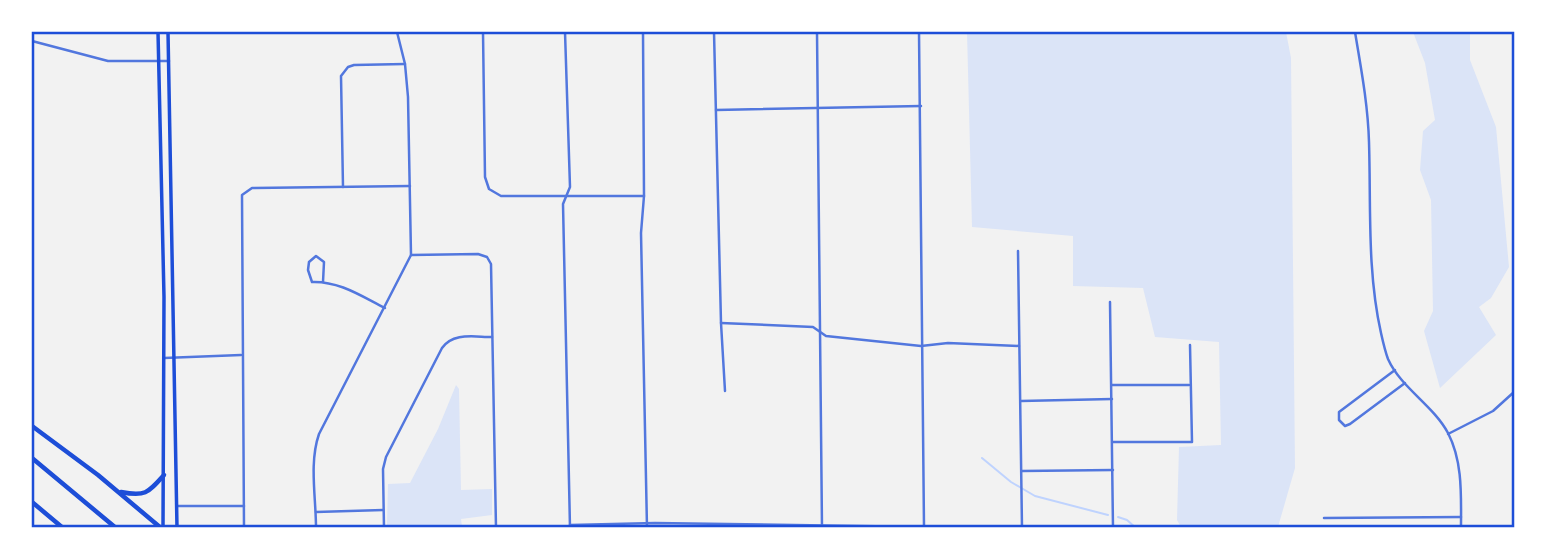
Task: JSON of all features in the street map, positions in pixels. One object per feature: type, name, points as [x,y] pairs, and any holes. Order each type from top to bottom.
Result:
[{"type":"highway","points":[[32,426],[162,527]]},
{"type":"highway","points":[[32,457],[117,527]]},
{"type":"highway","points":[[120,492],[138,495],[145,493],[164,475]]},
{"type":"highway","points":[[32,502],[63,527]]},
{"type":"main road","points":[[158,32],[164,358],[162,527]]},
{"type":"main road","points":[[168,32],[177,527]]},
{"type":"street","points":[[316,527],[316,441],[411,255],[408,97],[405,64],[397,32]]},
{"type":"street","points":[[483,32],[485,177],[489,190],[500,196],[644,196]]},
{"type":"street","points":[[565,32],[570,187],[563,204],[570,526],[924,527],[919,32]]},
{"type":"street","points":[[643,32],[644,196],[641,233],[647,525]]},
{"type":"street","points":[[714,32],[721,323],[726,391]]},
{"type":"street","points":[[817,32],[822,526]]},
{"type":"street","points":[[1355,32],[1366,98],[1375,300],[1388,359],[1405,383],[1439,419],[1456,454],[1461,527]]},
{"type":"street","points":[[32,41],[108,61],[169,61]]},
{"type":"street","points":[[343,187],[341,76],[354,65],[405,64]]},
{"type":"street","points":[[716,110],[921,106]]},
{"type":"street","points":[[244,527],[242,195],[252,188],[410,186]]},
{"type":"street","points":[[1018,251],[1022,527]]},
{"type":"street","points":[[411,255],[478,254],[487,257],[491,264],[496,527]]},
{"type":"street","points":[[323,282],[324,262],[316,256],[309,262],[312,282],[349,289],[384,308]]},
{"type":"street","points":[[1110,302],[1113,527]]},
{"type":"street","points":[[721,323],[813,327],[826,336],[921,346],[948,343],[1019,346]]},
{"type":"street","points":[[384,527],[383,469],[386,457],[442,348],[447,340],[455,337],[492,337]]},
{"type":"street","points":[[1113,442],[1192,442],[1190,345]]},
{"type":"street","points":[[164,358],[242,355]]},
{"type":"street","points":[[1395,370],[1339,412],[1339,421],[1345,426],[1350,424],[1405,383]]},
{"type":"street","points":[[1112,385],[1191,385]]},
{"type":"street","points":[[1448,434],[1493,411],[1513,398],[1514,392]]},
{"type":"street","points":[[1021,401],[1112,399]]},
{"type":"street","points":[[1021,471],[1113,470]]},
{"type":"street","points":[[177,506],[244,506]]},
{"type":"street","points":[[316,512],[384,510]]},
{"type":"street","points":[[1324,518],[1461,517]]},
{"type":"shaded area","points":[[967,32],[1286,32],[1291,58],[1295,468],[1278,527],[1181,527],[1177,520],[1179,447],[1221,445],[1219,342],[1155,337],[1143,288],[1073,286],[1073,236],[972,227]]},
{"type":"shaded area","points":[[1413,32],[1470,32],[1470,60],[1496,127],[1509,267],[1491,298],[1479,307],[1496,335],[1440,388],[1424,331],[1433,311],[1431,200],[1420,170],[1423,131],[1435,120],[1425,63]]},
{"type":"shaded area","points":[[456,385],[459,389],[461,490],[492,489],[492,515],[461,519],[462,527],[387,525],[388,484],[410,483],[438,429]]},
{"type":"waterway","points":[[982,458],[1011,482],[1035,496],[1108,515]]},
{"type":"waterway","points":[[1118,517],[1127,520],[1136,528]]}]
